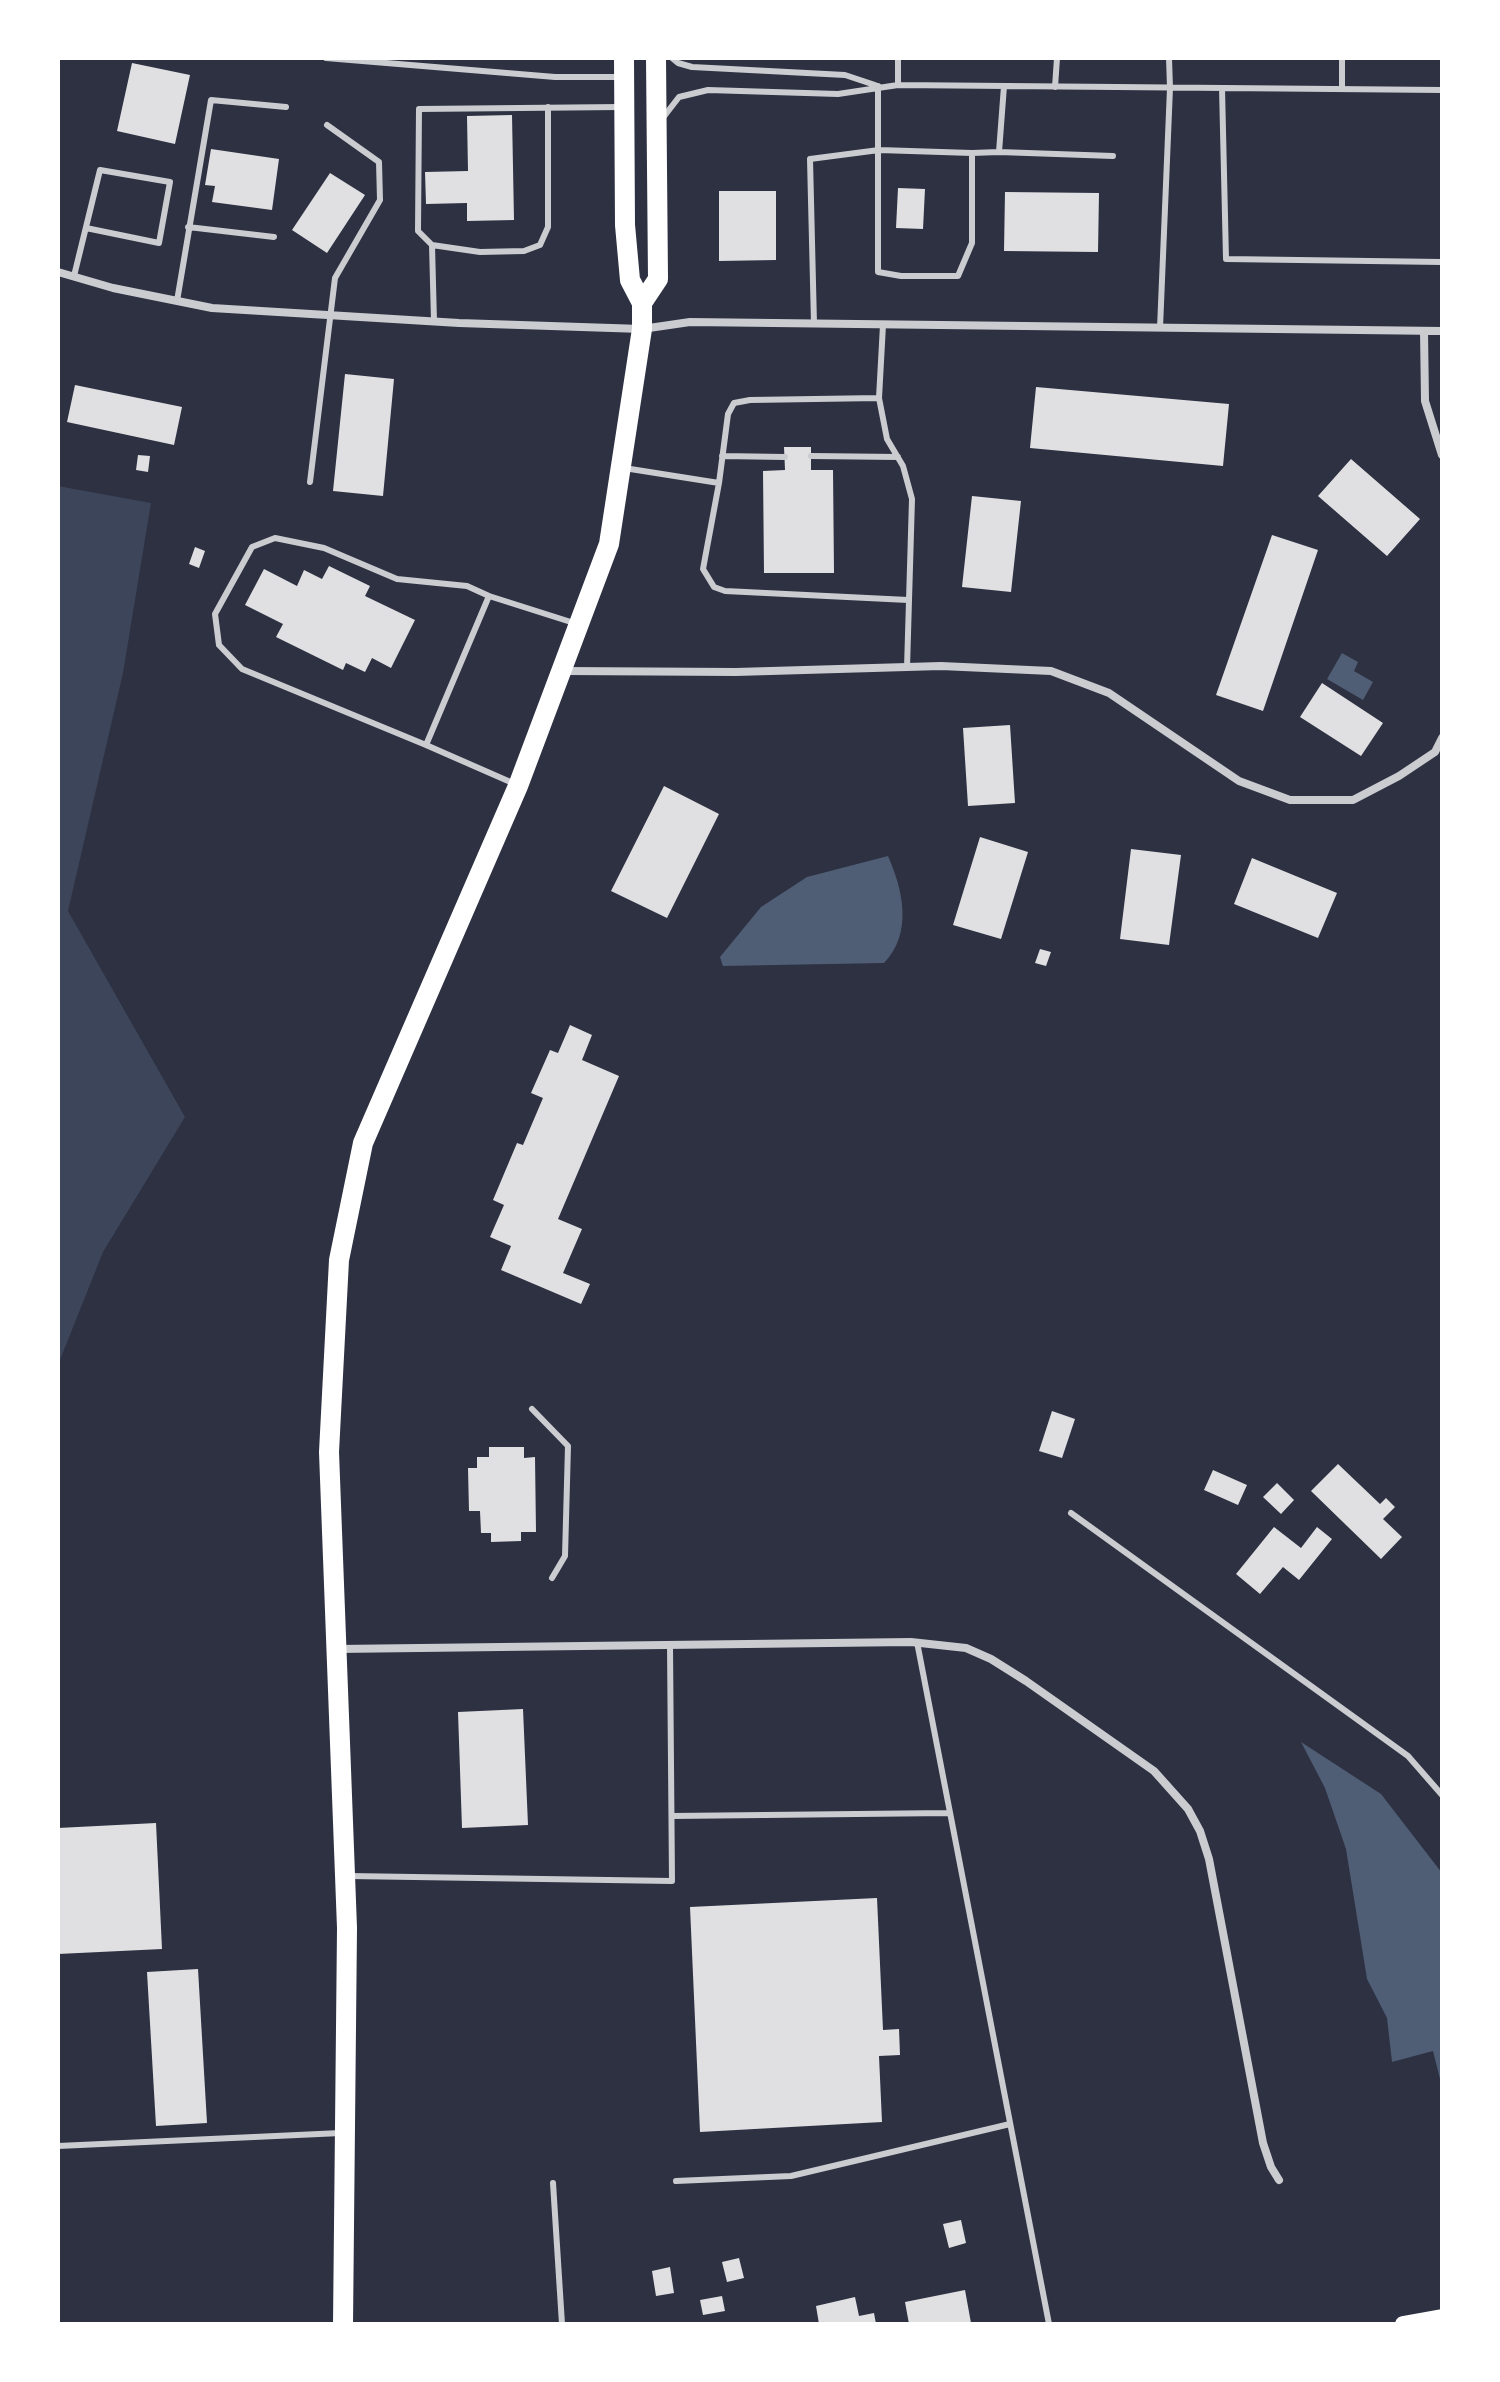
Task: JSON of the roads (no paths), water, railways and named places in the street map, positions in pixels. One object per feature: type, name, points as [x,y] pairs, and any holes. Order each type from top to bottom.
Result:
[{"type":"main road","points":[[642,303],[658,279],[656,58]]},
{"type":"main road","points":[[343,2324],[346,1875],[329,1452],[339,1260],[363,1143],[518,786],[609,544],[642,329],[642,303],[630,280],[626,239],[624,67]]},
{"type":"main road","points":[[1403,2324],[1442,2317]]},
{"type":"street","points":[[58,272],[113,288],[212,308],[434,321],[642,329],[690,322],[1442,331]]},
{"type":"street","points":[[1424,331],[1425,401],[1442,455]]},
{"type":"street","points":[[563,671],[736,672],[907,668],[1051,671],[1109,693],[1239,781],[1290,800],[1353,800],[1399,776],[1435,752],[1442,738]]},
{"type":"street","points":[[336,1649],[917,1642],[966,1648],[1014,1674],[1154,1771],[1188,1809],[1200,1831],[1209,1859],[1263,2143],[1279,2180]]},
{"type":"lane","points":[[326,58],[555,77],[624,67]]},
{"type":"lane","points":[[481,70],[482,58]]},
{"type":"lane","points":[[672,58],[692,67],[845,75],[878,86]]},
{"type":"lane","points":[[898,58],[898,85]]},
{"type":"lane","points":[[1055,87],[1057,58]]},
{"type":"lane","points":[[1160,328],[1169,58]]},
{"type":"lane","points":[[1342,58],[1342,89]]},
{"type":"lane","points":[[656,126],[679,97],[708,90],[838,94],[898,85],[1442,90]]},
{"type":"lane","points":[[878,86],[878,272],[901,276],[958,276],[972,243],[972,153]]},
{"type":"lane","points":[[999,152],[1004,86]]},
{"type":"lane","points":[[1222,88],[1226,259],[1442,262]]},
{"type":"lane","points":[[177,301],[211,100],[286,107]]},
{"type":"lane","points":[[548,107],[548,227],[540,245],[524,251],[480,252],[432,245],[418,231],[419,109],[548,107],[624,106]]},
{"type":"lane","points":[[310,482],[335,278],[380,200],[379,162],[327,125]]},
{"type":"lane","points":[[814,324],[810,159],[879,150],[1113,156]]},
{"type":"lane","points":[[74,276],[100,170],[170,182],[159,243],[86,228]]},
{"type":"lane","points":[[188,227],[274,237]]},
{"type":"lane","points":[[432,245],[434,321]]},
{"type":"lane","points":[[883,325],[879,398],[887,439],[907,476],[912,499],[907,668]]},
{"type":"lane","points":[[879,398],[750,400],[734,403],[728,414],[703,569],[714,587],[725,591],[908,600]]},
{"type":"lane","points":[[722,456],[785,457]]},
{"type":"lane","points":[[811,456],[898,457]]},
{"type":"lane","points":[[621,468],[719,483]]},
{"type":"lane","points":[[518,786],[242,669],[219,645],[215,614],[252,547],[275,538],[324,548],[397,579],[467,586],[580,625]]},
{"type":"lane","points":[[426,745],[489,596]]},
{"type":"lane","points":[[532,1409],[568,1446],[565,1556],[552,1578]]},
{"type":"lane","points":[[1071,1513],[1408,1756],[1442,1795]]},
{"type":"lane","points":[[917,1642],[1049,2324]]},
{"type":"lane","points":[[346,1875],[672,1881],[670,1646]]},
{"type":"lane","points":[[672,1816],[949,1813]]},
{"type":"lane","points":[[676,2181],[791,2176],[1010,2124]]},
{"type":"lane","points":[[58,2146],[345,2133]]},
{"type":"lane","points":[[553,2183],[562,2324]]}]
